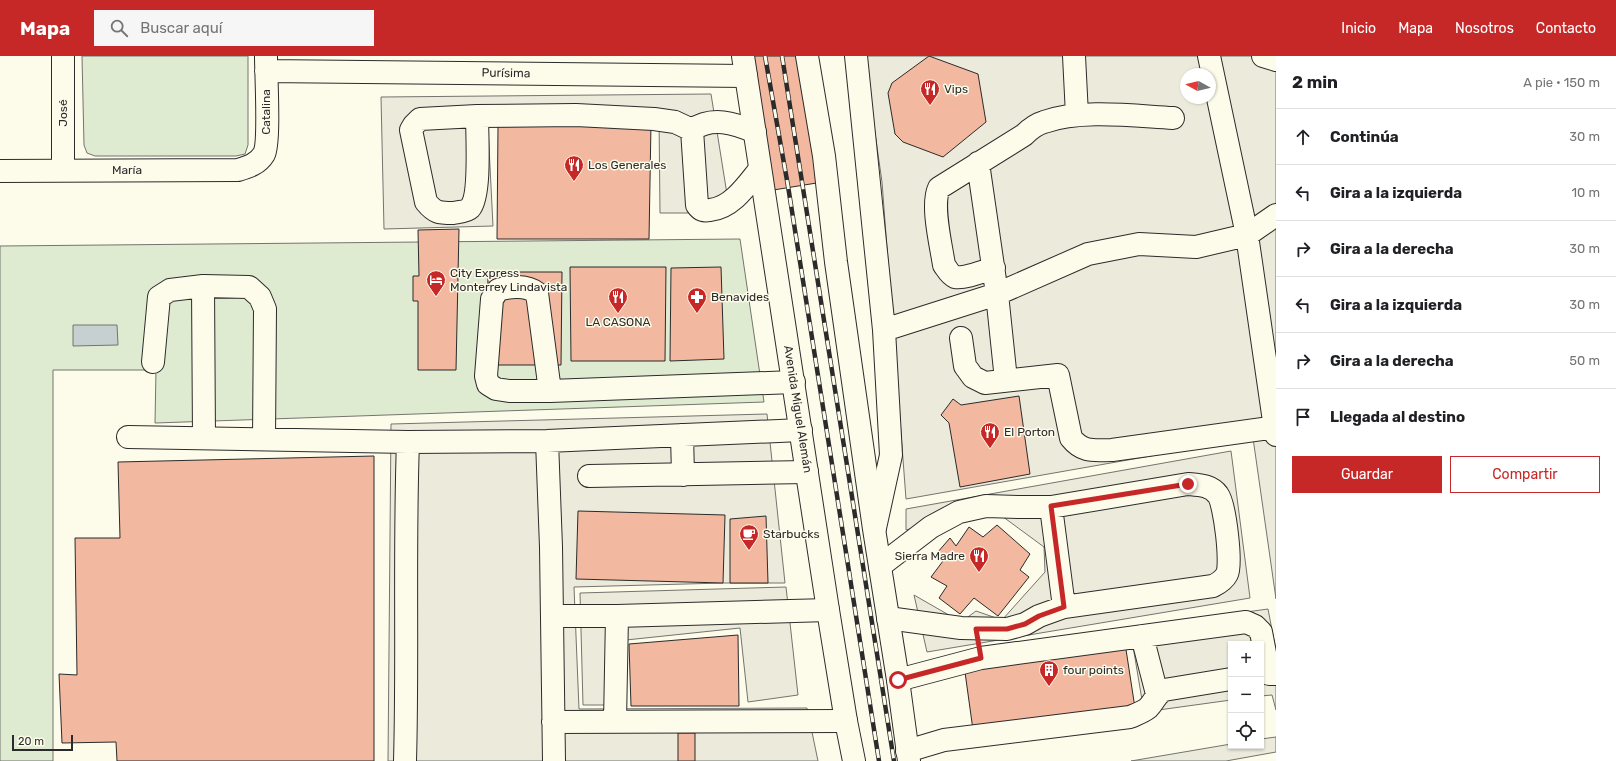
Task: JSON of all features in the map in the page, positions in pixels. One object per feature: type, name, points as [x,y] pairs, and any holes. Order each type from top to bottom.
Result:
[{"type":"main road","name":"José","points":[[63,56],[63,170]]},
{"type":"main road","points":[[799,56],[824,156]]},
{"type":"main road","points":[[807,56],[824,156],[836,262],[908,756],[944,740],[1139,714],[1149,707],[1157,694],[1164,690],[1228,679]]},
{"type":"main road","points":[[856,56],[884,330],[891,455],[874,530]]},
{"type":"main road","points":[[1074,56],[1077,115]]},
{"type":"main road","points":[[961,338],[965,366],[973,377],[985,382],[1058,375],[1071,438],[1077,445],[1088,450],[1112,450],[1276,430],[1247,235],[1209,56]]},
{"type":"main road","points":[[1263,56],[1276,60]]},
{"type":"main road","name":"Purísima","points":[[266,63],[745,66]]},
{"type":"main road","name":"Catalina","points":[[254,165],[264,153],[267,139],[266,63]]},
{"type":"main road","name":"Avenida Miguel Alemán","points":[[745,66],[828,610],[854,761]]},
{"type":"main road","points":[[477,116],[477,184],[473,202],[470,208],[462,212],[441,213],[432,209],[426,202],[411,130],[420,120],[477,116],[576,115],[654,119],[675,122],[692,130]]},
{"type":"main road","points":[[994,268],[961,277],[954,276],[948,271],[944,265],[936,213],[936,195],[939,188],[1033,127],[1045,122],[1077,115],[1173,118]]},
{"type":"main road","points":[[692,130],[705,123],[723,122],[733,123],[755,132]]},
{"type":"main road","points":[[692,130],[697,205],[701,210],[716,210],[724,206],[745,188],[760,169]]},
{"type":"main road","points":[[978,163],[994,268],[1006,380]]},
{"type":"main road","name":"María","points":[[0,171],[238,170],[254,165]]},
{"type":"main road","points":[[884,330],[997,294],[1088,254],[1139,244],[1196,247],[1247,235],[1276,215]]},
{"type":"main road","points":[[203,286],[204,438]]},
{"type":"main road","points":[[153,362],[159,297],[170,290],[203,286],[249,287],[260,297],[265,309],[264,439]]},
{"type":"main road","points":[[550,391],[537,293],[533,290],[509,287],[498,290],[492,299],[486,376],[488,384],[496,389],[508,391],[550,391],[794,382]]},
{"type":"main road","points":[[128,437],[408,442],[547,441],[801,430]]},
{"type":"main road","points":[[682,435],[683,474]]},
{"type":"main road","points":[[547,441],[551,547],[554,761]]},
{"type":"main road","points":[[405,761],[407,667],[405,544],[408,442]]},
{"type":"main road","points":[[590,476],[807,472]]},
{"type":"main road","points":[[880,566],[931,527],[959,512],[986,506],[1051,506],[1188,484],[1203,485],[1219,496],[1226,530],[1230,566],[1222,581],[1213,586],[1064,607],[1039,616],[1025,624],[1007,629],[976,629],[888,618]]},
{"type":"main road","points":[[1051,506],[1064,607]]},
{"type":"main road","points":[[552,616],[617,616],[828,610]]},
{"type":"main road","points":[[615,722],[617,616]]},
{"type":"main road","points":[[898,680],[981,658],[1246,622],[1255,626],[1261,632],[1269,674]]},
{"type":"main road","points":[[976,629],[981,658]]},
{"type":"main road","points":[[1142,636],[1157,694]]},
{"type":"main road","points":[[553,722],[846,721]]},
{"type":"green space","points":[[82,56],[248,56],[248,145],[245,154],[236,156],[95,156],[87,153],[84,145]]},
{"type":"green space","points":[[740,239],[764,402],[155,423],[156,370],[53,370],[53,761],[0,761],[0,246]]},
{"type":"shaded area","points":[[864,56],[1276,56],[1276,599],[1253,438],[906,499],[882,182]]},
{"type":"shaded area","points":[[711,94],[730,213],[660,213],[659,117],[488,127],[493,226],[384,229],[381,97]]},
{"type":"shaded area","points":[[73,325],[117,325],[118,345],[73,346]]},
{"type":"shaded area","points":[[767,414],[785,583],[574,587],[579,709],[807,708],[818,761],[388,761],[391,424]]},
{"type":"shaded area","points":[[1231,451],[1250,598],[927,652],[914,595],[961,622],[976,611],[1002,620],[1045,572],[1044,547],[991,508],[906,530],[906,509]]},
{"type":"shaded area","points":[[786,587],[798,695],[748,702],[740,628],[626,640],[625,705],[583,705],[580,593]]},
{"type":"shaded area","points":[[1268,609],[1276,651],[1276,710],[1272,695],[1264,696],[1264,641],[1228,641],[1228,700],[1144,712],[1130,628]]},
{"type":"shaded area","points":[[1276,737],[1276,752],[1226,761],[1131,761],[1228,745],[1228,749],[1264,749],[1264,739]]},
{"type":"building","points":[[739,56],[808,56],[829,181],[761,192]]},
{"type":"building","points":[[929,56],[978,74],[986,122],[943,157],[903,142],[895,134],[888,93],[892,83]]},
{"type":"building","name":"Los Generales","points":[[651,123],[649,239],[497,239],[498,126]]},
{"type":"building","points":[[459,229],[456,370],[418,370],[418,301],[413,301],[413,276],[419,276],[418,230]]},
{"type":"building","name":"LA CASONA","points":[[570,267],[666,267],[665,361],[571,361]]},
{"type":"building","name":"Benavides","points":[[721,267],[724,359],[670,361],[671,268]]},
{"type":"building","points":[[488,272],[562,272],[561,365],[487,365]]},
{"type":"building","name":"El Porton","points":[[1019,396],[1030,474],[960,487],[949,423],[941,415],[953,399],[961,405]]},
{"type":"building","points":[[374,456],[374,761],[117,761],[116,742],[62,743],[59,674],[77,675],[75,538],[120,538],[118,462]]},
{"type":"building","points":[[578,511],[725,515],[723,583],[576,579]]},
{"type":"building","name":"Starbucks","points":[[766,516],[768,583],[730,583],[730,519]]},
{"type":"building","name":"Sierra Madre","points":[[997,525],[1030,554],[1020,570],[1029,577],[998,616],[974,598],[960,614],[939,598],[947,586],[931,577],[946,557],[937,553],[950,538],[956,546],[969,527],[983,537]]},
{"type":"building","points":[[738,635],[739,706],[631,706],[629,644]]},
{"type":"building","name":"four points","points":[[1125,643],[1135,708],[973,730],[964,665]]},
{"type":"building","points":[[678,733],[695,733],[695,761],[678,761]]},
{"type":"railway","points":[[765,56],[788,186],[879,761]]},
{"type":"railway","points":[[782,56],[894,761]]},
{"type":"place","name":"Vips","points":[[930,106]]},
{"type":"place","name":"Los Generales","points":[[574,182]]},
{"type":"place","name":"City Express Monterrey Lindavista","points":[[436,297]]},
{"type":"place","name":"LA CASONA","points":[[618,314]]},
{"type":"place","name":"Benavides","points":[[697,314]]},
{"type":"place","name":"El Porton","points":[[990,449]]},
{"type":"place","name":"Starbucks","points":[[749,551]]},
{"type":"place","name":"Sierra Madre","points":[[979,573]]},
{"type":"place","name":"four points","points":[[1049,687]]},
{"type":"route","points":[[898,680],[981,658],[976,629],[1007,629],[1025,624],[1039,616],[1064,607],[1051,506],[1188,484]]}]
